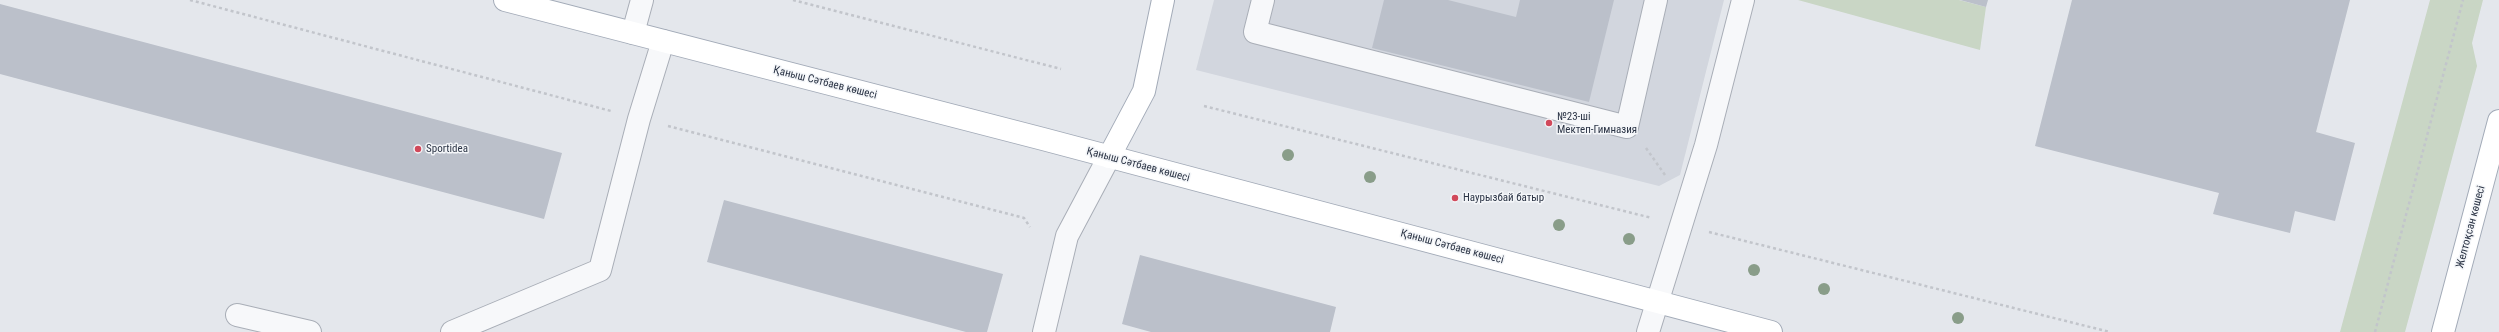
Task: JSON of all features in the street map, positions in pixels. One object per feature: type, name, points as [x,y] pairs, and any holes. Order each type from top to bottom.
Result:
[{"type":"main road","name":"Қаныш Сәтбаев көшесі","points":[[505,0],[1109,157],[1771,332]]},
{"type":"main road","points":[[1109,157],[1144,91],[1163,0]]},
{"type":"main road","name":"Желтоқсан көшесі","points":[[2443,332],[2499,121]]},
{"type":"street","points":[[633,33],[642,0]]},
{"type":"street","points":[[1262,0],[1254,32],[1627,127],[1656,0]]},
{"type":"street","points":[[1648,332],[1706,145],[1743,0]]},
{"type":"street","points":[[452,332],[600,270],[639,119],[663,41]]},
{"type":"street","points":[[1044,332],[1067,236],[1109,157]]},
{"type":"street","points":[[237,315],[310,332]]},
{"type":"path","points":[[793,0],[1061,69]]},
{"type":"path","points":[[2375,332],[2463,0]]},
{"type":"shaded area","name":"№23-ші Мектеп-Гимназия","points":[[1214,0],[1724,0],[1680,175],[1659,186],[1196,70]]},
{"type":"green space","points":[[1798,0],[1959,0],[1986,7],[1980,50]]},
{"type":"green space","points":[[2430,0],[2483,0],[2472,43],[2477,66],[2405,332],[2340,332]]},
{"type":"building","points":[[1384,0],[1448,0],[1516,17],[1520,0],[1614,0],[1589,102],[1372,48]]},
{"type":"building","points":[[1960,0],[1988,0],[1986,7]]},
{"type":"building","points":[[2072,0],[2350,0],[2316,132],[2355,143],[2335,221],[2295,211],[2290,233],[2213,214],[2219,193],[2035,146]]},
{"type":"building","points":[[0,4],[562,153],[544,219],[0,74]]},
{"type":"building","points":[[724,200],[1003,274],[987,332],[966,332],[707,262]]},
{"type":"building","points":[[1140,255],[1336,307],[1330,332],[1151,332],[1122,324]]},
{"type":"place","name":"№23-ші Мектеп-Гимназия","points":[[1549,123]]},
{"type":"place","name":"Sportidea","points":[[418,149]]},
{"type":"place","name":"Наурызбай батыр","points":[[1455,198]]}]
